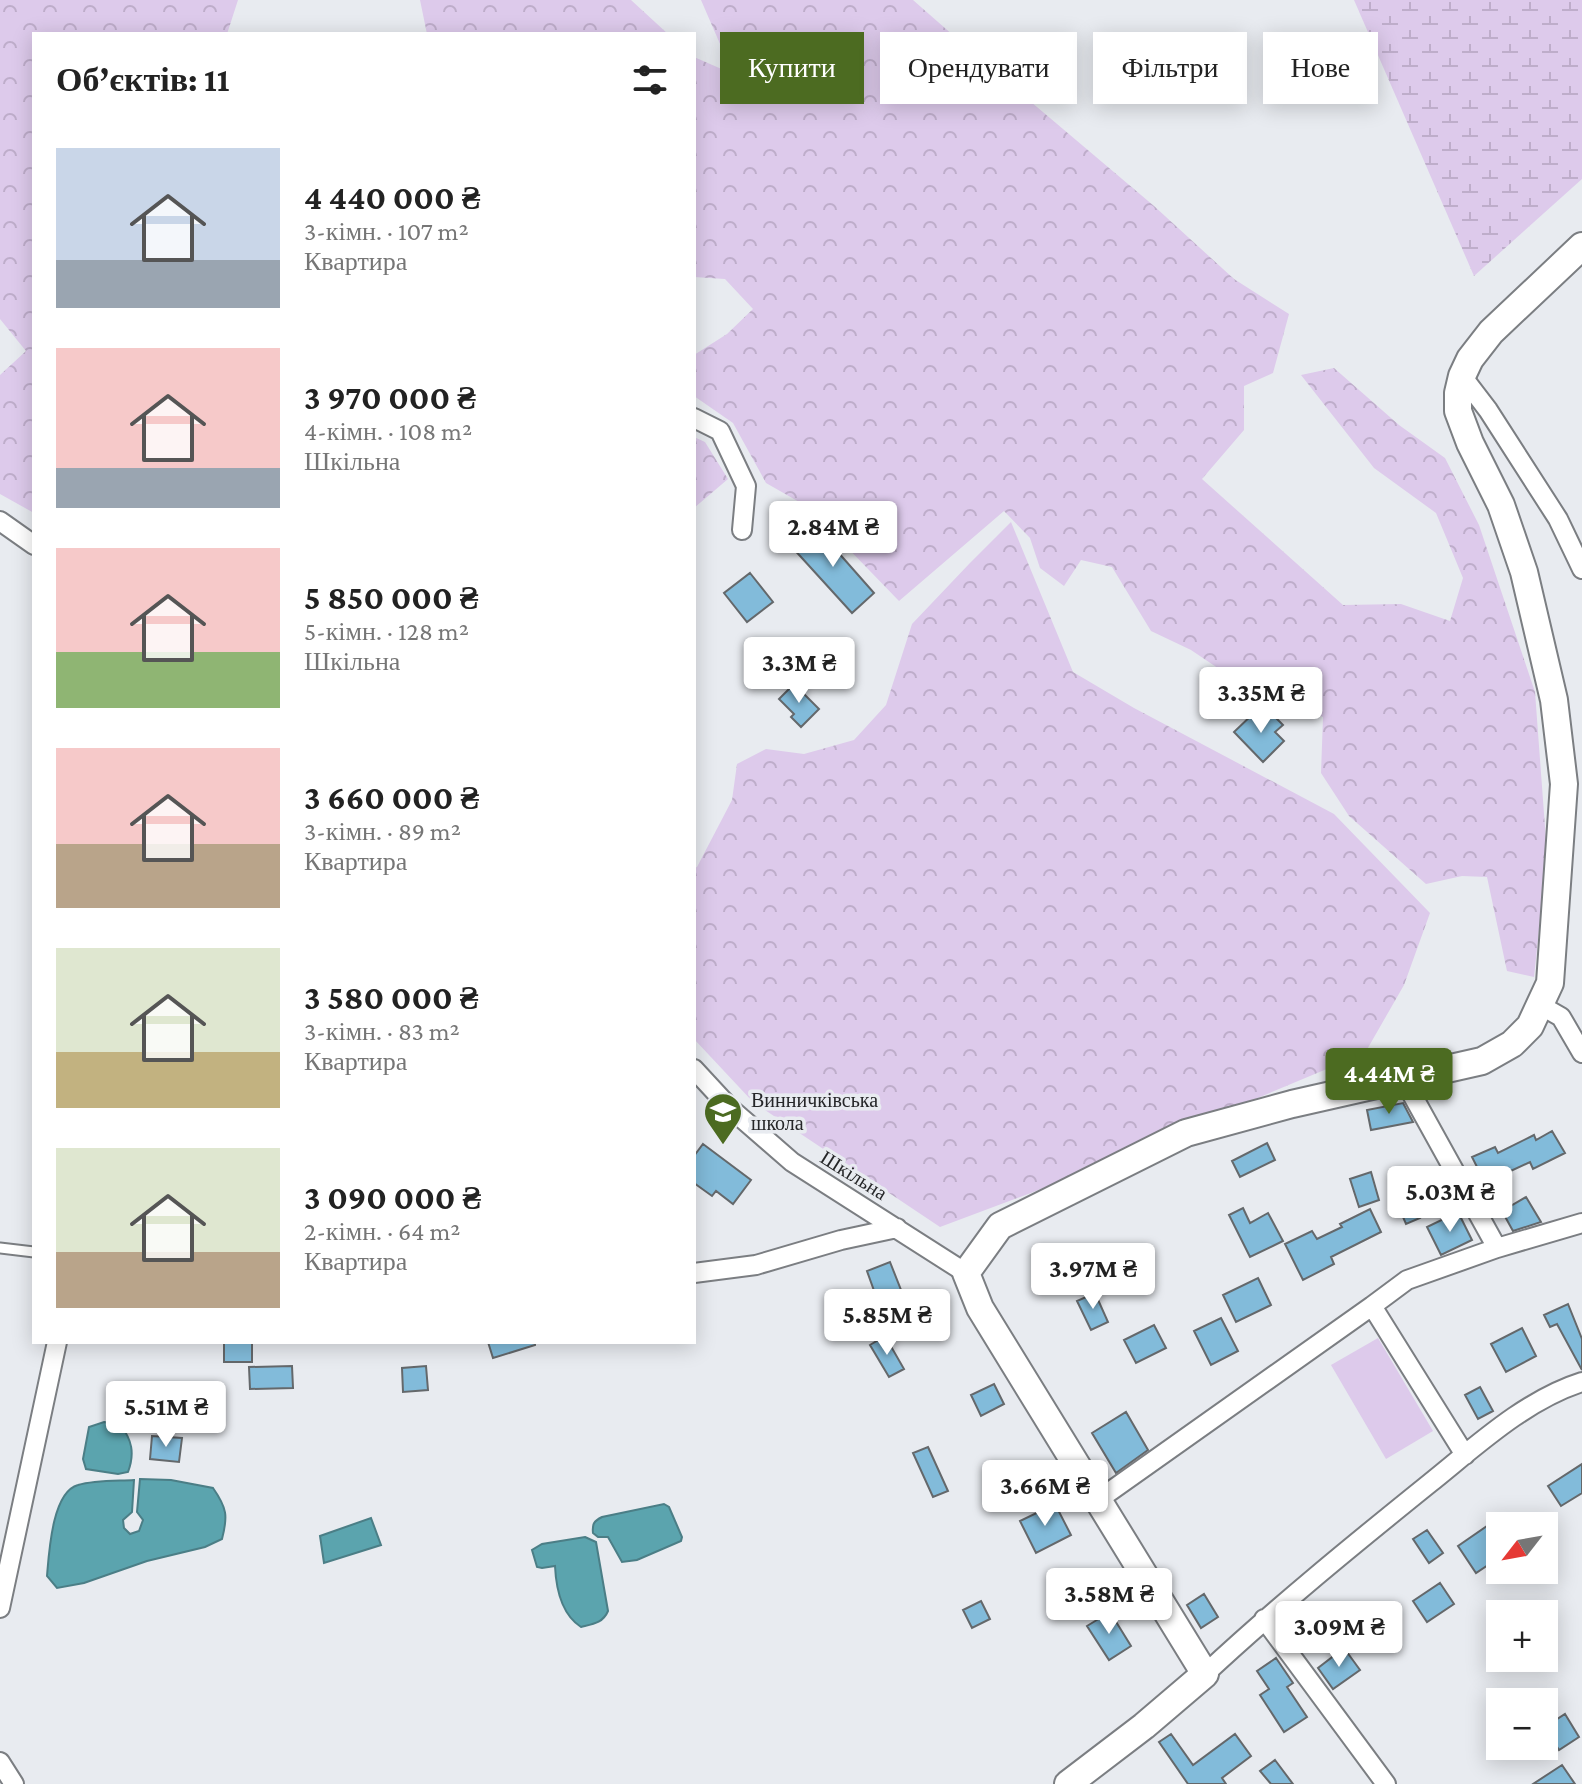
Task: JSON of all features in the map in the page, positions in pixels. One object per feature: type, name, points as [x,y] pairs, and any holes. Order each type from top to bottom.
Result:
[{"type":"street","points":[[1205,1674],[980,1308],[966,1273],[1000,1226],[1186,1133],[1292,1104],[1482,1061],[1512,1044],[1530,1026],[1550,983],[1564,784],[1554,700],[1524,572],[1501,505],[1458,411],[1458,393],[1470,359],[1491,332],[1582,246]]},
{"type":"street","points":[[1462,376],[1488,410],[1558,519],[1582,569]]},
{"type":"street","points":[[696,419],[720,431],[746,486],[742,530]]},
{"type":"street","points":[[0,521],[32,544]]},
{"type":"street","points":[[1540,1005],[1561,1017],[1582,1053]]},
{"type":"street","name":"Шкільна","points":[[696,1071],[731,1109],[792,1162],[966,1273]]},
{"type":"street","points":[[1404,1080],[1497,1248]]},
{"type":"street","points":[[1098,1500],[1407,1280],[1497,1248],[1582,1223]]},
{"type":"street","points":[[696,1273],[756,1265],[841,1240],[897,1228]]},
{"type":"street","points":[[1372,1306],[1465,1455]]},
{"type":"street","points":[[0,1608],[57,1344]]},
{"type":"street","points":[[1068,1784],[1144,1726],[1264,1619],[1465,1455],[1523,1410],[1582,1382]]},
{"type":"street","points":[[1264,1619],[1386,1784]]},
{"type":"street","points":[[0,1762],[14,1784]]},
{"type":"lane","points":[[0,1248],[32,1252]]},
{"type":"green space","points":[[0,0],[238,0],[228,32],[32,32],[32,512],[0,494],[0,375],[26,351],[0,319]]},
{"type":"green space","points":[[420,0],[631,0],[666,32],[427,32]]},
{"type":"green space","points":[[701,0],[913,0],[949,32],[880,32],[880,104],[1033,104],[1154,206],[1234,279],[1289,314],[1273,373],[1244,386],[1244,430],[1202,479],[1343,605],[1401,604],[1450,621],[1463,578],[1436,513],[1374,468],[1301,375],[1334,368],[1399,425],[1445,458],[1479,525],[1535,692],[1547,854],[1534,977],[1507,971],[1487,877],[1462,876],[1426,884],[1349,816],[1321,773],[1323,717],[1249,689],[1191,650],[1151,631],[1112,567],[1081,560],[1064,586],[1040,568],[1030,538],[1004,511],[899,601],[808,507],[766,483],[733,423],[696,397],[696,354],[727,334],[753,309],[725,279],[696,277],[696,58],[720,68],[720,104],[864,104],[864,32],[720,32],[720,44]]},
{"type":"green space","points":[[1354,0],[1582,0],[1582,179],[1474,276],[1378,55],[1378,32],[1368,32]]},
{"type":"green space","points":[[696,438],[705,442],[728,479],[696,506]]},
{"type":"green space","points":[[1011,522],[1073,672],[1134,708],[1334,814],[1430,913],[1404,985],[1365,1053],[1031,1193],[940,1227],[753,1102],[696,1041],[696,867],[732,800],[737,764],[766,749],[804,754],[854,740],[886,705],[912,624]]},
{"type":"green space","points":[[1378,1338],[1433,1431],[1386,1459],[1331,1365]]},
{"type":"water","points":[[104,1422],[120,1424],[127,1436],[132,1453],[128,1472],[118,1474],[86,1469],[83,1459],[89,1427]]},
{"type":"water","points":[[140,1479],[171,1480],[213,1488],[225,1512],[222,1539],[205,1547],[147,1561],[84,1583],[57,1588],[47,1576],[54,1524],[62,1499],[78,1485],[134,1480],[132,1512],[123,1520],[124,1528],[130,1534],[139,1531],[143,1520],[137,1512]]},
{"type":"water","points":[[664,1504],[669,1507],[681,1541],[637,1560],[622,1562],[608,1537],[598,1537],[593,1533],[594,1523],[602,1517]]},
{"type":"water","points":[[371,1518],[381,1545],[324,1563],[320,1536]]},
{"type":"water","points":[[585,1537],[596,1542],[608,1611],[600,1621],[581,1627],[574,1622],[561,1600],[555,1566],[537,1567],[532,1550],[542,1544]]},
{"type":"building","points":[[814,525],[874,593],[852,613],[791,546]]},
{"type":"building","points":[[750,573],[773,602],[747,622],[724,593]]},
{"type":"building","points":[[794,684],[819,709],[801,727],[791,717],[794,714],[779,699]]},
{"type":"building","points":[[1256,711],[1265,721],[1272,714],[1283,725],[1275,732],[1284,741],[1263,762],[1234,732]]},
{"type":"building","points":[[1403,1103],[1413,1122],[1371,1130],[1367,1110]]},
{"type":"building","points":[[1552,1131],[1565,1153],[1533,1169],[1530,1162],[1485,1183],[1472,1157],[1495,1147],[1498,1153],[1534,1135],[1536,1140]]},
{"type":"building","points":[[1267,1143],[1275,1160],[1240,1177],[1232,1161]]},
{"type":"building","points":[[703,1144],[751,1180],[733,1204],[716,1191],[712,1196],[696,1184],[696,1153]]},
{"type":"building","points":[[1371,1172],[1379,1200],[1359,1207],[1350,1179]]},
{"type":"building","points":[[1408,1190],[1420,1218],[1406,1224],[1394,1196]]},
{"type":"building","points":[[1526,1197],[1541,1222],[1513,1231],[1502,1211]]},
{"type":"building","points":[[1243,1208],[1250,1223],[1268,1213],[1283,1241],[1250,1257],[1229,1215]]},
{"type":"building","points":[[1370,1209],[1381,1232],[1331,1257],[1334,1264],[1303,1280],[1285,1244],[1312,1231],[1317,1239]]},
{"type":"building","points":[[1458,1212],[1472,1240],[1441,1255],[1427,1227]]},
{"type":"building","points":[[890,1262],[901,1290],[877,1299],[867,1271]]},
{"type":"building","points":[[1258,1278],[1271,1305],[1236,1322],[1223,1295]]},
{"type":"building","points":[[1095,1293],[1108,1322],[1091,1330],[1077,1301]]},
{"type":"building","points":[[1568,1304],[1582,1339],[1582,1370],[1557,1324],[1550,1327],[1544,1315]]},
{"type":"building","points":[[884,1309],[892,1323],[874,1334],[866,1320]]},
{"type":"building","points":[[1221,1318],[1238,1351],[1211,1365],[1194,1331]]},
{"type":"building","points":[[1154,1325],[1166,1348],[1136,1363],[1124,1340]]},
{"type":"building","points":[[1522,1328],[1536,1356],[1506,1372],[1491,1344]]},
{"type":"building","points":[[885,1336],[904,1369],[889,1377],[870,1345]]},
{"type":"building","points":[[224,1344],[252,1344],[252,1362],[224,1362]]},
{"type":"building","points":[[489,1344],[535,1344],[535,1345],[493,1358]]},
{"type":"building","points":[[292,1366],[293,1388],[250,1389],[249,1367]]},
{"type":"building","points":[[426,1366],[428,1390],[403,1392],[402,1368]]},
{"type":"building","points":[[994,1384],[1004,1404],[981,1416],[971,1395]]},
{"type":"building","points":[[1480,1387],[1493,1411],[1478,1419],[1465,1395]]},
{"type":"building","points":[[1126,1412],[1148,1450],[1116,1473],[1092,1433]]},
{"type":"building","points":[[152,1436],[182,1438],[179,1462],[150,1459]]},
{"type":"building","points":[[928,1447],[948,1491],[933,1497],[913,1453]]},
{"type":"building","points":[[1582,1464],[1582,1493],[1561,1506],[1548,1486]]},
{"type":"building","points":[[1055,1504],[1071,1535],[1036,1553],[1020,1521]]},
{"type":"building","points":[[1486,1527],[1486,1566],[1476,1573],[1458,1546]]},
{"type":"building","points":[[1427,1530],[1443,1553],[1429,1563],[1413,1539]]},
{"type":"building","points":[[1440,1583],[1454,1604],[1427,1622],[1413,1601]]},
{"type":"building","points":[[1204,1594],[1218,1617],[1201,1628],[1187,1605]]},
{"type":"building","points":[[981,1601],[990,1619],[972,1628],[963,1610]]},
{"type":"building","points":[[1110,1612],[1131,1646],[1109,1660],[1087,1626]]},
{"type":"building","points":[[1344,1648],[1360,1670],[1333,1689],[1318,1668]]},
{"type":"building","points":[[1276,1658],[1293,1683],[1287,1687],[1307,1717],[1284,1732],[1260,1695],[1269,1689],[1257,1671]]},
{"type":"building","points":[[1565,1714],[1579,1737],[1559,1750],[1558,1748],[1558,1719]]},
{"type":"building","points":[[1171,1734],[1193,1765],[1235,1734],[1251,1756],[1222,1778],[1226,1784],[1188,1784],[1159,1742]]},
{"type":"building","points":[[1275,1760],[1293,1784],[1271,1784],[1260,1771]]},
{"type":"building","points":[[1562,1765],[1575,1784],[1533,1784]]},
{"type":"place","name":"Винничківська школа","points":[[723,1146]]}]
